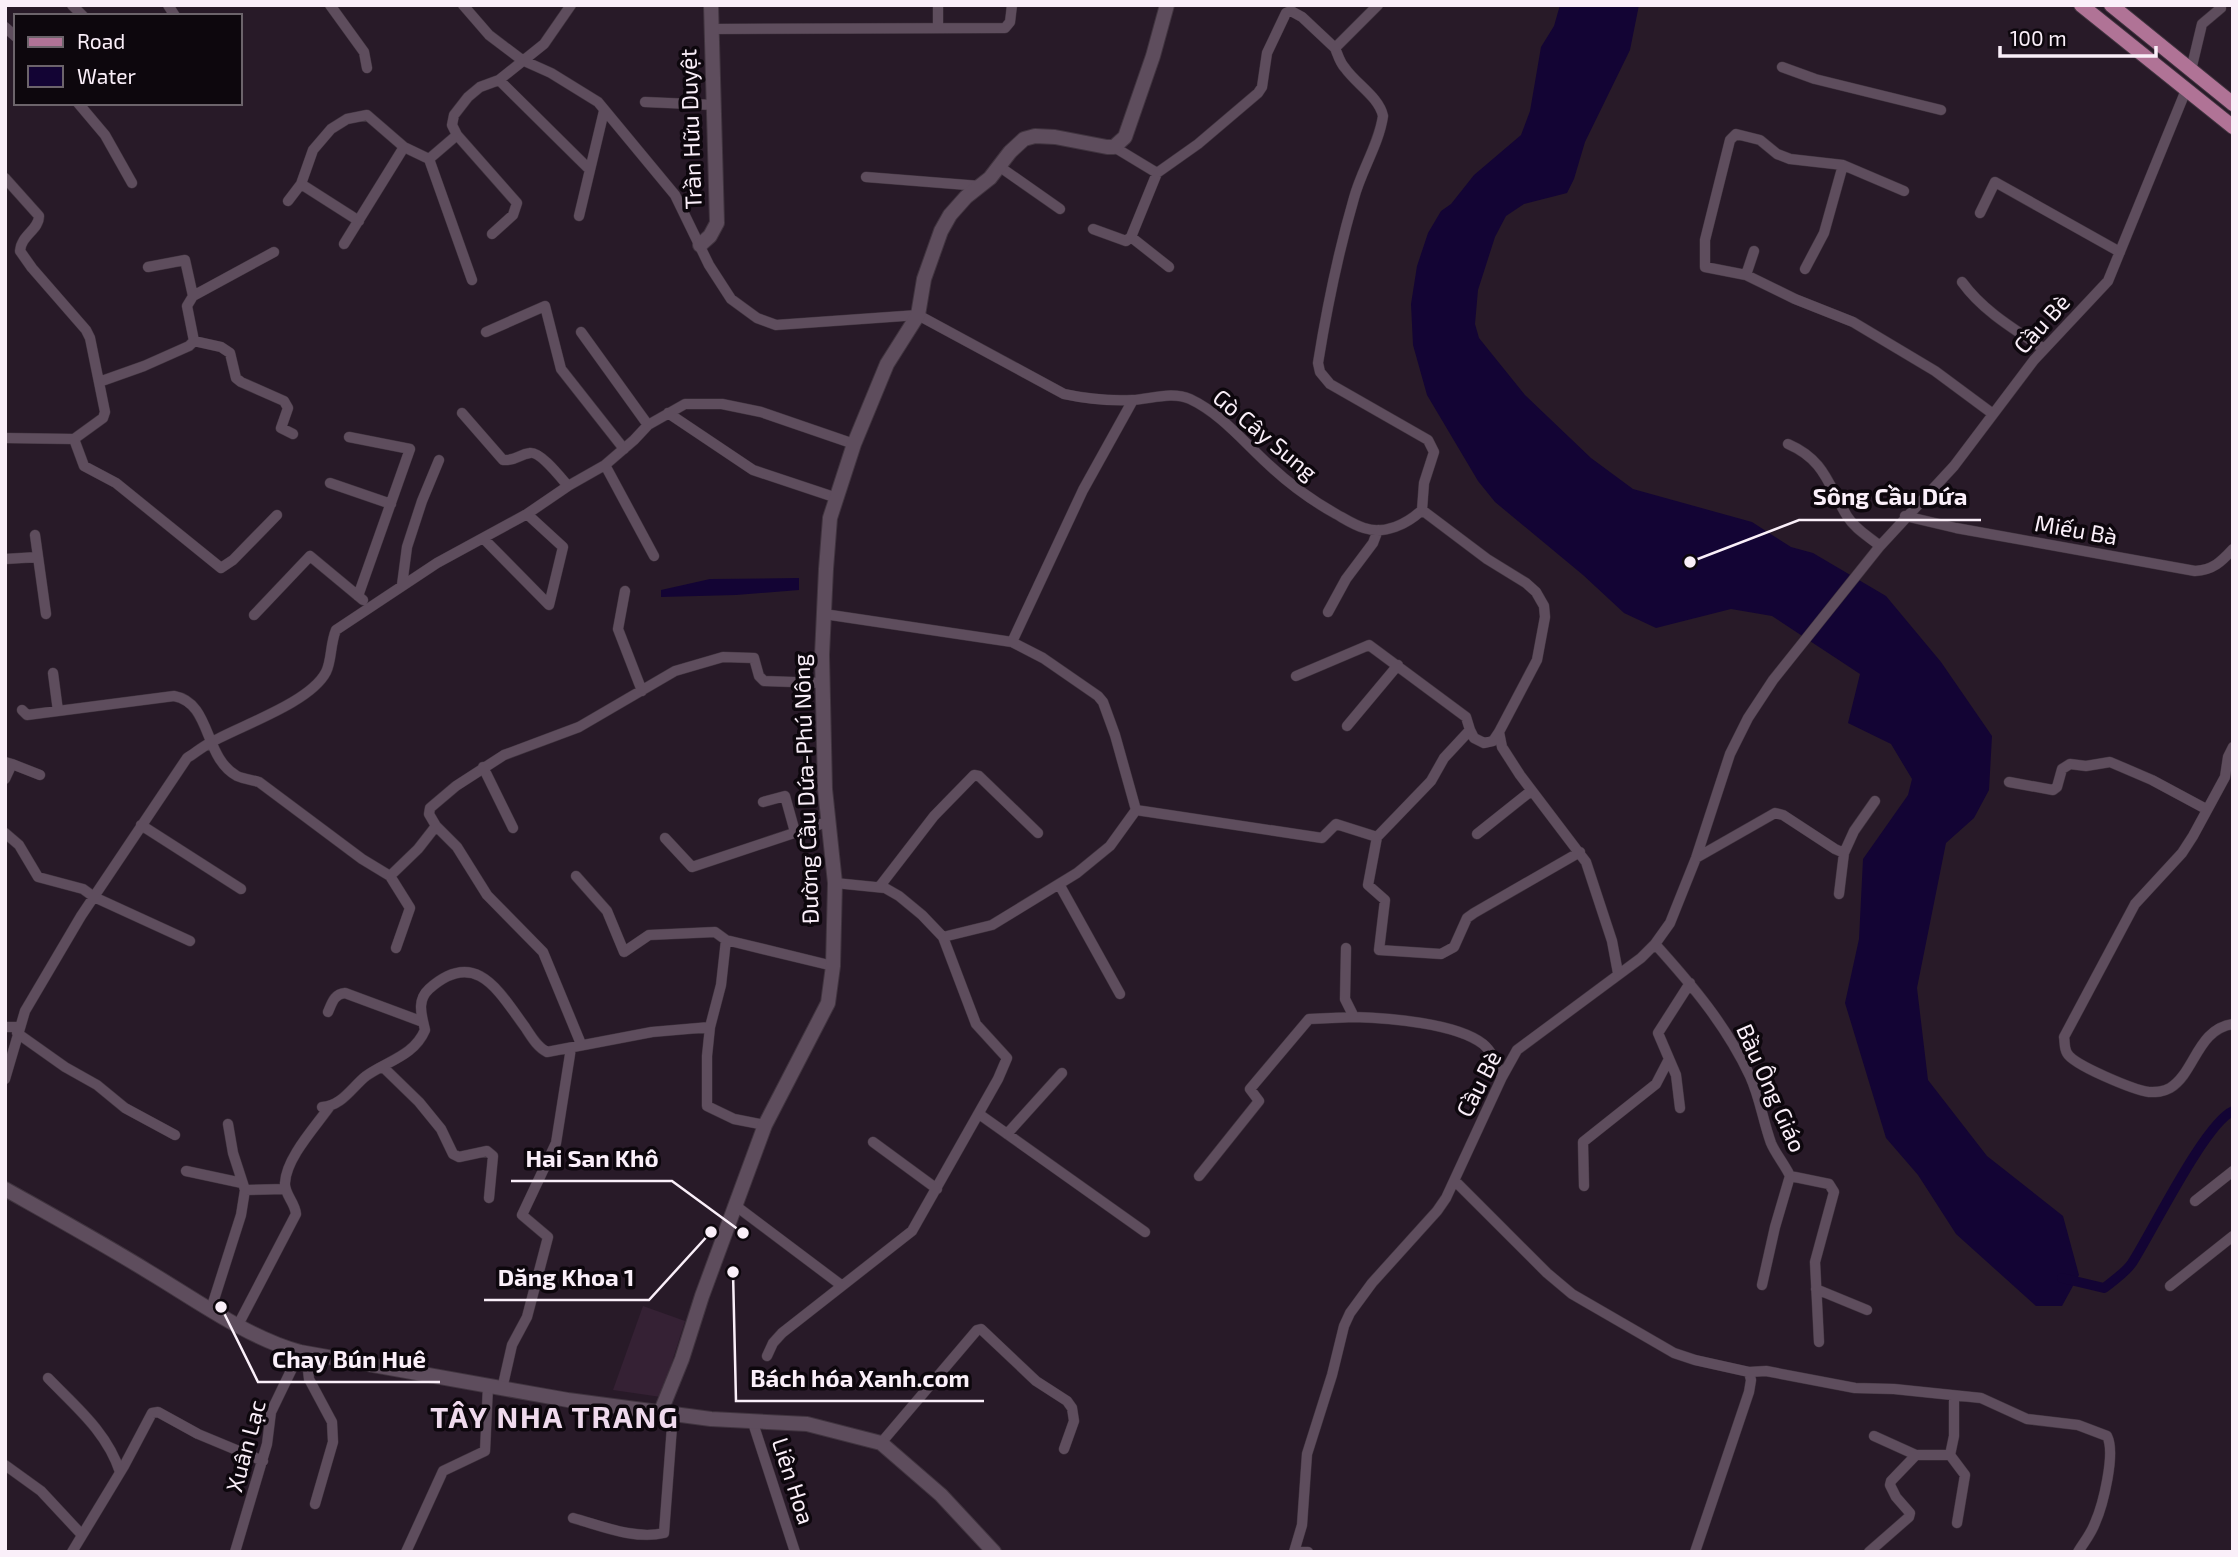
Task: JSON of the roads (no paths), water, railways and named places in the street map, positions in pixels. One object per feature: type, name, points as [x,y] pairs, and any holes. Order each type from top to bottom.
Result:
[{"type":"main road","points":[[2081,5],[2233,127]]},
{"type":"main road","points":[[2111,5],[2233,104]]},
{"type":"main road","points":[[2186,90],[2191,70]]},
{"type":"street","points":[[330,5],[364,52],[367,68]]},
{"type":"street","points":[[338,16],[347,5]]},
{"type":"street","points":[[463,5],[489,35],[522,60],[551,73],[598,102],[675,195],[709,265],[731,299],[757,318],[776,325],[918,314]]},
{"type":"street","points":[[492,234],[513,215],[517,204],[457,135],[452,125],[454,116],[468,97],[480,87],[499,80],[544,44],[571,5]]},
{"type":"street","name":"Trần Hữu Duyệt","points":[[700,245],[710,236],[717,223],[711,5]]},
{"type":"street","points":[[938,5],[938,27]]},
{"type":"street","points":[[711,29],[1004,27],[1010,22],[1012,5]]},
{"type":"street","points":[[1157,173],[1114,147],[1125,137],[1128,130],[1167,5]]},
{"type":"street","points":[[1335,48],[1378,5]]},
{"type":"street","points":[[2191,70],[2202,24],[2221,8]]},
{"type":"street","points":[[1093,229],[1126,241],[1130,237],[1157,173],[1198,144],[1258,93],[1262,87],[1267,53],[1286,13],[1290,11],[1302,17],[1335,48],[1343,66],[1382,108],[1383,116],[1342,238],[1318,363],[1320,372],[1330,384],[1428,440],[1434,452],[1424,483],[1422,510],[1402,525],[1378,530],[1373,543],[1346,579],[1328,612]]},
{"type":"street","points":[[1782,67],[1815,79],[1941,110]]},
{"type":"street","points":[[499,80],[590,170]]},
{"type":"street","name":"Cầu Bè","points":[[1295,1552],[1302,1525],[1307,1454],[1350,1313],[1437,1211],[1455,1181],[1502,1077],[1517,1051],[1655,944],[1677,909],[1730,754],[1773,680],[1905,516],[1954,466],[2044,349],[2108,281],[2186,90]]},
{"type":"street","points":[[645,102],[714,105]]},
{"type":"street","points":[[80,105],[106,135],[132,183]]},
{"type":"street","points":[[579,216],[604,110]]},
{"type":"street","points":[[288,201],[301,184],[313,149],[331,129],[348,119],[368,115],[404,147],[429,159],[472,280]]},
{"type":"street","points":[[1904,191],[1843,165],[1790,159],[1777,154],[1760,140],[1736,134],[1730,140],[1705,240],[1705,267],[1746,275],[1865,329],[1935,371],[1993,414]]},
{"type":"street","points":[[429,159],[457,135]]},
{"type":"street","name":"Đường Cầu Dứa-Phú Nông","points":[[667,1412],[765,1125],[828,1003],[834,966],[835,883],[827,822],[824,614],[830,518],[854,444],[883,373],[918,314],[924,279],[950,215],[1000,167],[1010,152],[1024,139],[1035,136],[1114,147]]},
{"type":"street","points":[[344,244],[404,147]]},
{"type":"street","points":[[1805,269],[1824,233],[1843,165]]},
{"type":"street","points":[[1000,167],[1060,209]]},
{"type":"street","points":[[866,177],[981,186]]},
{"type":"street","points":[[5,178],[39,216],[38,223],[21,241],[20,251],[86,330],[105,412],[103,418],[74,439],[5,438]]},
{"type":"street","points":[[1980,213],[1995,182],[2120,252]]},
{"type":"street","points":[[301,184],[359,221]]},
{"type":"street","points":[[1130,237],[1169,267]]},
{"type":"street","points":[[1746,275],[1754,251]]},
{"type":"street","points":[[99,382],[190,346],[194,341],[187,306],[192,296],[274,252]]},
{"type":"street","points":[[148,267],[185,260],[192,296]]},
{"type":"street","points":[[1962,282],[1973,297],[1998,318],[2044,349]]},
{"type":"street","points":[[486,332],[545,306],[561,369],[624,449]]},
{"type":"street","name":"Gò Cây Sung","points":[[918,314],[1064,394],[1090,400],[1178,396],[1189,399],[1227,425],[1282,477],[1321,505],[1354,524],[1378,530]]},
{"type":"street","points":[[581,332],[648,425]]},
{"type":"street","points":[[194,341],[226,350],[231,356],[239,380],[285,401],[288,408],[281,428],[293,434]]},
{"type":"street","points":[[1012,642],[1083,490],[1133,400]]},
{"type":"street","points":[[5,1079],[25,1011],[94,897],[187,758],[211,742],[254,723],[315,685],[326,673],[336,630],[402,585],[527,514],[605,465],[648,425],[685,404],[722,404],[761,412],[854,444]]},
{"type":"street","points":[[462,413],[503,460],[514,460],[530,453],[538,454],[568,486]]},
{"type":"street","points":[[668,413],[753,470],[837,498]]},
{"type":"street","points":[[349,437],[410,449],[358,596]]},
{"type":"street","points":[[74,439],[83,466],[117,482],[221,568],[233,560],[276,515]]},
{"type":"street","points":[[1788,444],[1802,450],[1815,462],[1831,484],[1846,515],[1877,550]]},
{"type":"street","points":[[402,585],[407,547],[439,460]]},
{"type":"street","points":[[605,465],[654,556]]},
{"type":"street","points":[[330,483],[391,504]]},
{"type":"street","points":[[1296,676],[1368,646],[1398,665],[1466,717],[1474,738],[1484,743],[1493,741],[1537,660],[1545,617],[1544,606],[1536,592],[1526,583],[1493,563],[1422,510]]},
{"type":"street","points":[[483,538],[549,605],[563,547],[527,514]]},
{"type":"street","name":"Miếu Bà","points":[[1905,516],[1956,528],[2195,571],[2208,570],[2217,565],[2233,549]]},
{"type":"street","points":[[35,536],[46,614]]},
{"type":"street","points":[[5,559],[38,556]]},
{"type":"street","points":[[254,615],[310,556],[371,606]]},
{"type":"street","points":[[625,591],[618,629],[642,691]]},
{"type":"street","points":[[824,614],[1012,642],[1058,668],[1103,702],[1136,810]]},
{"type":"street","points":[[406,1552],[443,1471],[485,1451],[495,1387],[527,1317],[548,1237],[522,1215],[556,1143],[576,1046],[543,952],[487,895],[457,847],[429,814],[432,805],[483,767],[504,755],[579,727],[675,671],[723,657],[745,656],[754,658],[759,676],[764,681],[823,683]]},
{"type":"street","points":[[1347,726],[1398,665]]},
{"type":"street","points":[[53,673],[58,711]]},
{"type":"street","points":[[22,710],[27,715],[174,696],[186,698],[196,707],[217,758],[229,771],[238,777],[259,782],[362,859],[390,876],[410,908],[396,948]]},
{"type":"street","points":[[1470,730],[1444,758],[1431,781],[1377,837],[1367,885],[1385,900],[1379,950],[1441,954],[1450,951],[1458,942],[1467,918],[1580,852]]},
{"type":"street","points":[[1499,732],[1502,747],[1531,791],[1580,852],[1592,876],[1618,972]]},
{"type":"street","points":[[2233,747],[2228,757],[2225,777],[2182,853],[2135,904],[2128,916],[2064,1037],[2065,1047],[2067,1054],[2078,1063],[2146,1091],[2161,1092],[2173,1086],[2180,1078],[2202,1044],[2227,1025],[2233,1024]]},
{"type":"street","points":[[2009,782],[2053,790],[2057,787],[2062,769],[2070,764],[2086,766],[2110,762],[2152,780],[2206,809]]},
{"type":"street","points":[[5,779],[8,763],[40,775]]},
{"type":"street","points":[[483,767],[513,828]]},
{"type":"street","points":[[880,886],[934,816],[974,775],[979,776],[1038,832]]},
{"type":"street","points":[[1477,834],[1531,791]]},
{"type":"street","points":[[763,802],[785,796],[795,832]]},
{"type":"street","points":[[1839,894],[1844,853],[1854,831],[1875,801]]},
{"type":"street","points":[[1136,810],[1322,838],[1336,824],[1377,837]]},
{"type":"street","points":[[943,937],[992,925],[1059,884],[1099,857],[1136,810]]},
{"type":"street","points":[[1696,858],[1776,813],[1844,853]]},
{"type":"street","points":[[665,838],[692,867],[827,822]]},
{"type":"street","points":[[141,825],[241,889]]},
{"type":"street","points":[[390,876],[418,849],[436,825]]},
{"type":"street","points":[[5,834],[19,845],[38,877],[83,889],[94,897],[190,941]]},
{"type":"street","points":[[576,876],[607,911],[624,952],[649,935],[715,932],[726,940],[834,966]]},
{"type":"street","points":[[767,1356],[782,1333],[912,1231],[979,1114],[1007,1058],[976,1024],[943,937],[909,904],[880,886],[835,883]]},
{"type":"street","points":[[1059,884],[1119,994]]},
{"type":"street","points":[[726,940],[722,976],[710,1027],[707,1106],[734,1119],[765,1125]]},
{"type":"street","name":"Bầu Ông Giáo","points":[[1655,944],[1721,1023],[1756,1091],[1772,1146],[1790,1176],[1762,1285]]},
{"type":"street","points":[[1346,948],[1345,999],[1354,1017]]},
{"type":"street","points":[[238,1325],[296,1214],[295,1206],[285,1189],[286,1175],[293,1158],[326,1107],[351,1092],[361,1080],[415,1047],[425,1030],[420,1003],[426,992],[452,975],[475,972],[500,993],[542,1049],[552,1052],[679,1029],[710,1027]]},
{"type":"street","points":[[1680,1108],[1676,1075],[1658,1033],[1690,983]]},
{"type":"street","points":[[328,1012],[334,998],[345,993],[424,1022]]},
{"type":"street","points":[[1199,1175],[1259,1101],[1250,1089],[1309,1019],[1395,1018],[1460,1032],[1490,1050],[1502,1077]]},
{"type":"street","points":[[5,1027],[18,1030],[72,1072],[97,1085],[125,1108],[175,1135]]},
{"type":"street","points":[[1584,1186],[1583,1142],[1656,1084],[1669,1059]]},
{"type":"street","points":[[384,1068],[419,1102],[441,1129],[453,1154],[458,1157],[487,1152],[493,1156],[489,1198]]},
{"type":"street","points":[[1007,1134],[1062,1073]]},
{"type":"street","points":[[979,1114],[1145,1232]]},
{"type":"street","points":[[211,1309],[241,1215],[244,1186],[228,1124]]},
{"type":"street","points":[[873,1142],[937,1189]]},
{"type":"street","points":[[186,1171],[244,1186],[285,1189]]},
{"type":"street","points":[[2195,1201],[2233,1171]]},
{"type":"street","name":"Bầu Ông Giáo","points":[[1790,1176],[1829,1184],[1833,1192],[1815,1262],[1819,1342]]},
{"type":"street","points":[[1455,1181],[1547,1273],[1572,1294],[1674,1353],[1749,1372],[1766,1371],[1855,1388],[1894,1388],[1981,1398],[2027,1419],[2078,1426],[2107,1436],[2110,1454],[2103,1497],[2094,1527],[2078,1552]]},
{"type":"street","points":[[5,1189],[266,1342],[303,1352],[568,1400],[753,1423],[807,1424],[881,1443],[941,1495],[994,1552]]},
{"type":"street","points":[[736,1206],[841,1285]]},
{"type":"street","points":[[2170,1286],[2233,1236]]},
{"type":"street","points":[[1816,1289],[1867,1310]]},
{"type":"street","points":[[881,1443],[977,1330],[981,1329],[1036,1381],[1067,1401],[1072,1408],[1074,1421],[1064,1449]]},
{"type":"street","points":[[303,1352],[309,1378],[332,1422],[333,1442],[315,1504]]},
{"type":"street","name":"Xuân Lạc","points":[[235,1552],[263,1461],[271,1412],[303,1352]]},
{"type":"street","points":[[1695,1552],[1749,1392],[1749,1372]]},
{"type":"street","points":[[48,1378],[85,1413],[102,1435],[120,1472]]},
{"type":"street","points":[[1954,1396],[1954,1436],[1950,1455],[1965,1475],[1957,1523]]},
{"type":"street","points":[[72,1552],[120,1472],[149,1416],[155,1412],[198,1434],[263,1461]]},
{"type":"street","points":[[573,1518],[630,1533],[652,1536],[664,1533],[667,1412]]},
{"type":"street","name":"Liên Hoa","points":[[753,1423],[795,1552]]},
{"type":"street","points":[[1874,1436],[1916,1455],[1950,1455]]},
{"type":"street","points":[[1869,1552],[1909,1517],[1910,1513],[1890,1485],[1916,1455]]},
{"type":"street","points":[[5,1465],[41,1492],[82,1535]]},
{"type":"street","points":[[1295,1552],[1308,1552]]},
{"type":"water","points":[[1560,5],[1639,5],[1630,50],[1585,142],[1567,193],[1524,204],[1506,216],[1495,237],[1478,290],[1475,324],[1479,338],[1525,395],[1591,458],[1633,489],[1752,522],[1791,547],[1813,553],[1886,596],[1941,662],[1992,736],[1989,790],[1974,818],[1946,843],[1917,988],[1928,1080],[1987,1156],[2063,1216],[2079,1275],[2062,1306],[2036,1306],[1956,1234],[1918,1175],[1886,1138],[1845,1003],[1859,939],[1863,859],[1908,795],[1912,779],[1891,744],[1848,723],[1860,674],[1772,616],[1731,609],[1656,628],[1624,613],[1495,502],[1478,481],[1427,395],[1413,345],[1411,304],[1417,266],[1428,233],[1441,211],[1451,204],[1474,175],[1521,135],[1530,111],[1541,47],[1554,26]]},
{"type":"water","points":[[799,578],[799,590],[661,597],[661,590],[710,579]]},
{"type":"waterway","points":[[2062,1278],[2104,1288],[2126,1270],[2208,1135],[2233,1111]]},
{"type":"place","name":"Sông Cầu Dứa","points":[[1690,562]]},
{"type":"place","name":"Dăng Khoa 1","points":[[711,1232]]},
{"type":"place","name":"Hai San Khô","points":[[743,1233]]},
{"type":"place","name":"Bách hóa Xanh.com","points":[[733,1272]]},
{"type":"place","name":"Chay Bún Huê","points":[[221,1307]]},
{"type":"district","name":"TÂY NHA TRANG","points":[[555,1418]]}]
